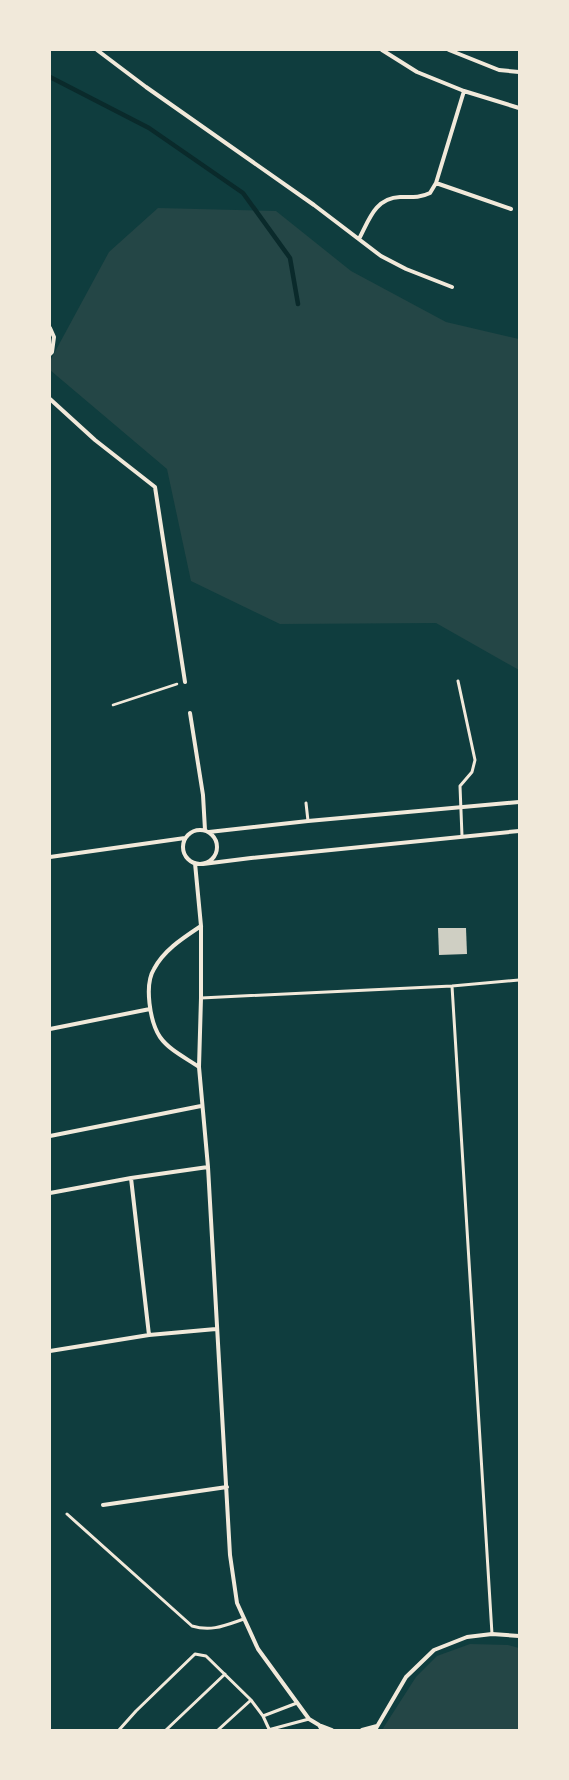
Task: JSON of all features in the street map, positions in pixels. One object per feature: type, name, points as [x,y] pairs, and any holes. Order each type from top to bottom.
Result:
[{"type":"street","points":[[97,50],[163,100],[381,256],[406,269],[452,287]]},
{"type":"street","points":[[382,50],[417,72],[464,91],[519,108]]},
{"type":"street","points":[[449,50],[499,70],[519,72]]},
{"type":"street","points":[[359,239],[374,211],[381,202],[393,198],[422,197],[430,193],[436,183],[464,91]]},
{"type":"street","points":[[436,183],[511,209]]},
{"type":"street","points":[[50,328],[54,337],[52,352],[50,354]]},
{"type":"street","points":[[50,399],[95,440],[155,487],[185,682]]},
{"type":"street","points":[[190,713],[207,831],[216,840],[217,850],[212,859],[203,864]]},
{"type":"street","points":[[519,802],[207,831],[198,830],[190,833],[183,846],[189,859],[195,863],[203,864],[519,831]]},
{"type":"street","points":[[50,857],[186,838]]},
{"type":"street","points":[[195,863],[201,926],[202,998],[199,1066],[208,1167],[230,1555],[236,1603],[258,1649],[297,1704],[309,1719],[332,1730]]},
{"type":"street","points":[[199,1066],[173,1050],[160,1037],[150,1009],[149,982],[153,970],[165,955],[178,942],[201,926]]},
{"type":"street","points":[[50,1029],[150,1009]]},
{"type":"street","points":[[50,1136],[202,1106]]},
{"type":"street","points":[[50,1193],[131,1178],[208,1167]]},
{"type":"street","points":[[131,1178],[149,1335]]},
{"type":"street","points":[[50,1351],[149,1335],[216,1329]]},
{"type":"street","points":[[103,1505],[226,1487]]},
{"type":"street","points":[[362,1730],[376,1728],[406,1677],[434,1650],[467,1637],[492,1634],[519,1636]]},
{"type":"street","points":[[319,1725],[322,1730]]},
{"type":"lane","points":[[458,681],[475,760],[472,772],[460,786],[462,836]]},
{"type":"lane","points":[[306,803],[308,821]]},
{"type":"lane","points":[[202,998],[452,986],[519,980]]},
{"type":"lane","points":[[452,986],[492,1634]]},
{"type":"lane","points":[[66,1514],[192,1626],[203,1629],[215,1629],[244,1619]]},
{"type":"lane","points":[[119,1730],[136,1711],[195,1654],[206,1656],[250,1700],[262,1716],[268,1730],[309,1719]]},
{"type":"lane","points":[[166,1730],[225,1674]]},
{"type":"lane","points":[[218,1730],[250,1700]]},
{"type":"lane","points":[[262,1716],[297,1704]]},
{"type":"path","points":[[113,705],[185,682]]},
{"type":"shaded area","points":[[158,208],[276,211],[351,271],[446,322],[519,339],[519,670],[436,623],[280,624],[191,581],[167,469],[50,370],[50,361],[109,252]]},
{"type":"shaded area","points":[[470,1644],[508,1645],[519,1648],[519,1730],[382,1730],[416,1677],[437,1656]]},
{"type":"building","points":[[438,928],[466,928],[467,954],[439,955]]},
{"type":"waterway","points":[[50,77],[149,128],[243,193],[290,258],[298,304]]}]
